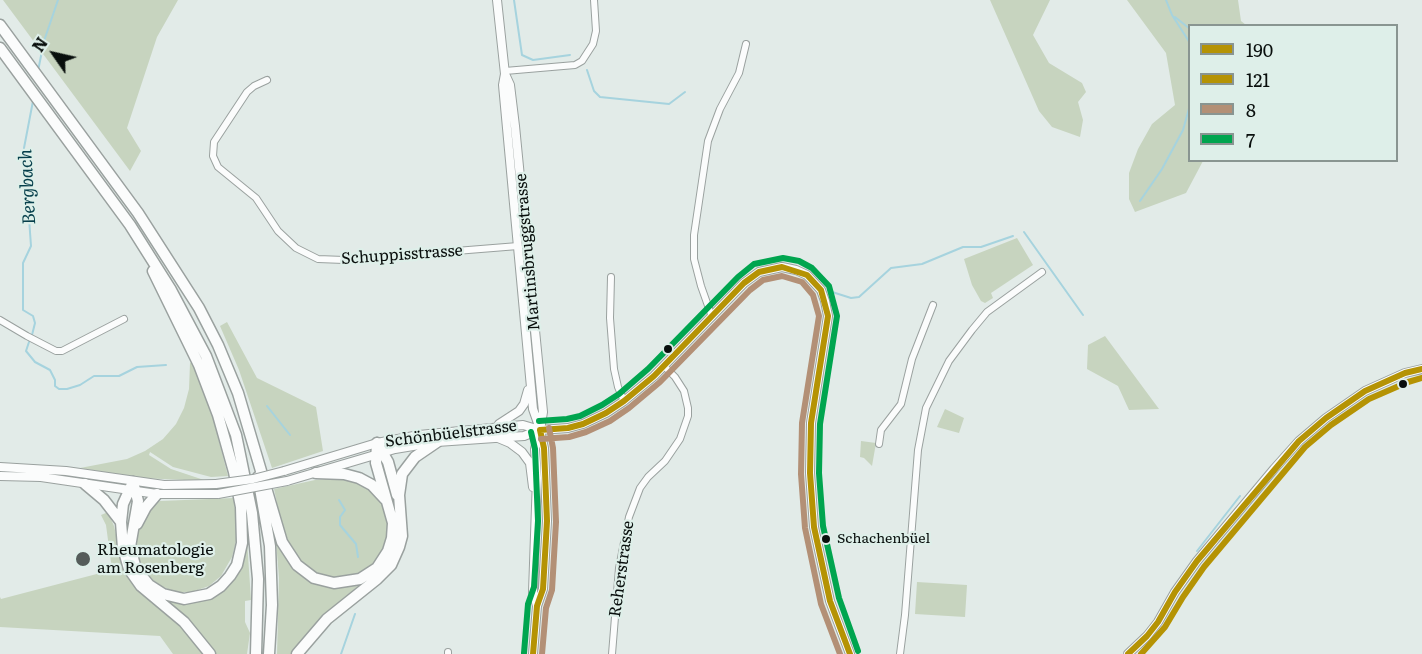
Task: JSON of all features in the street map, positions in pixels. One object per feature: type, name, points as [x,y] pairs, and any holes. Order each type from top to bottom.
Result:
[{"type":"highway","points":[[0,25],[153,236],[195,301],[213,334],[238,393],[282,543],[297,565],[314,578],[329,583],[344,583],[364,577],[377,568],[386,555],[392,538],[394,503],[406,467],[419,453],[437,442]]},
{"type":"highway","points":[[0,48],[130,225],[195,332],[219,386],[236,435],[250,502],[256,548],[258,605],[256,654]]},
{"type":"highway","points":[[130,225],[199,365],[218,415],[234,472],[243,531],[240,555],[230,576],[209,594],[184,599],[171,597],[149,585],[136,569],[130,548],[138,501],[133,488]]},
{"type":"highway","points":[[252,435],[270,546],[272,605],[269,654]]},
{"type":"highway","points":[[297,654],[327,619],[380,577],[391,565],[397,553],[402,536],[394,503],[390,470],[378,449]]},
{"type":"highway","points":[[315,473],[344,474],[359,478],[394,503]]},
{"type":"highway","points":[[85,484],[104,500],[121,522]]},
{"type":"highway","points":[[133,488],[123,504],[121,522],[123,548],[129,569],[134,578],[150,594],[184,622],[210,654]]},
{"type":"highway","points":[[130,548],[139,520],[157,494]]},
{"type":"main road","name":"Martinsbruggstrasse","points":[[497,0],[505,73],[510,85],[515,126],[533,413],[540,430]]},
{"type":"main road","name":"Martinsbruggstrasse","points":[[521,244],[543,412],[540,430]]},
{"type":"main road","name":"Martinsbruggstrasse","points":[[493,432],[524,404],[528,395],[530,372]]},
{"type":"main road","name":"Schönbüelstrasse","points":[[0,476],[41,477],[133,488],[216,484],[253,479],[378,449],[437,442],[523,424],[540,430]]},
{"type":"main road","name":"Schönbüelstrasse","points":[[0,467],[66,471],[157,494],[218,494],[255,489],[315,473],[419,435],[493,432]]},
{"type":"street","points":[[505,73],[574,65],[582,61],[593,44],[596,31],[594,0]]},
{"type":"street","points":[[712,316],[693,259],[694,235],[708,141],[720,109],[739,73],[746,44]]},
{"type":"street","name":"Schuppisstrasse","points":[[267,80],[247,92],[214,142],[213,156],[218,167],[256,198],[278,231],[296,248],[318,259],[344,260],[521,244]]},
{"type":"street","points":[[540,430],[568,428],[583,424],[624,401],[664,366],[750,278],[769,268],[782,267],[807,275],[821,290],[828,316],[814,392],[811,423],[812,511],[821,566],[830,601],[850,654]]},
{"type":"street","points":[[900,654],[918,450],[926,408],[949,361],[987,312],[1042,272]]},
{"type":"street","points":[[611,277],[610,318],[614,369],[624,401]]},
{"type":"street","points":[[879,444],[881,430],[901,404],[912,359],[933,305]]},
{"type":"street","points":[[0,320],[56,351],[62,351],[124,319]]},
{"type":"street","name":"Reherstrasse","points":[[612,654],[619,568],[629,517],[640,488],[665,461],[680,439],[688,416],[686,397],[681,385],[664,366]]},
{"type":"street","points":[[1128,654],[1158,622],[1197,561],[1299,441],[1326,418],[1365,391],[1405,373],[1422,369]]},
{"type":"street","name":"Martinsbruggstrasse","points":[[537,606],[533,592],[537,506],[535,449],[540,430]]},
{"type":"street","name":"Martinsbruggstrasse","points":[[533,654],[537,606],[543,589],[547,521],[544,448],[540,430]]},
{"type":"street","name":"Martinsbruggstrasse","points":[[493,432],[517,447],[530,463],[537,506]]},
{"type":"green space","points":[[3,0],[178,0],[157,37],[127,128],[141,151],[130,171]]},
{"type":"green space","points":[[990,0],[1050,0],[1033,35],[1049,63],[1082,83],[1086,92],[1078,102],[1083,120],[1080,137],[1052,127],[1039,111]]},
{"type":"green space","points":[[1127,0],[1238,0],[1241,21],[1245,24],[1188,24],[1188,162],[1202,162],[1186,193],[1135,212],[1129,199],[1129,173],[1138,149],[1152,124],[1175,105],[1166,53]]},
{"type":"green space","points":[[1017,238],[1033,265],[991,293],[993,298],[985,303],[981,301],[972,285],[964,259]]},
{"type":"green space","points":[[227,322],[257,378],[316,407],[323,451],[272,468],[239,370],[220,326]]},
{"type":"green space","points":[[1105,336],[1159,409],[1129,410],[1118,386],[1087,369],[1088,345]]},
{"type":"green space","points":[[192,362],[211,411],[228,476],[211,477],[173,467],[150,452],[149,455],[171,469],[207,481],[140,478],[80,468],[127,459],[163,439],[176,424],[184,408]]},
{"type":"green space","points":[[945,409],[964,418],[959,433],[937,427]]},
{"type":"green space","points":[[861,441],[876,443],[872,466],[860,457]]},
{"type":"green space","points":[[337,478],[353,481],[368,489],[381,501],[388,521],[387,541],[379,557],[367,570],[352,577],[332,579],[315,573],[300,561],[289,543],[281,522],[274,489],[315,480]]},
{"type":"green space","points":[[234,498],[237,537],[232,557],[221,576],[209,586],[192,592],[175,592],[159,585],[147,575],[139,563],[136,550],[137,536],[143,518],[151,505],[160,501]]},
{"type":"green space","points":[[108,512],[114,526],[125,572],[136,588],[186,630],[204,654],[173,654],[160,636],[0,627],[0,597],[1,599],[112,570],[106,525],[101,515]]},
{"type":"green space","points":[[246,525],[251,600],[245,601],[245,622],[250,633],[247,654],[212,654],[153,591],[190,600],[231,576]]},
{"type":"green space","points":[[276,541],[315,582],[374,574],[294,654],[277,654],[279,578]]},
{"type":"green space","points":[[917,582],[967,585],[965,617],[915,614]]},
{"type":"waterway","name":"Bergbach","points":[[38,71],[44,41],[58,0]]},
{"type":"waterway","points":[[514,0],[522,55],[533,60],[570,55]]},
{"type":"waterway","points":[[1166,0],[1172,15],[1188,40]]},
{"type":"waterway","points":[[1175,17],[1188,27]]},
{"type":"waterway","points":[[587,70],[594,91],[600,97],[669,104],[685,92]]},
{"type":"waterway","name":"Bergbach","points":[[32,335],[35,323],[33,316],[23,310],[23,263],[31,246],[24,148],[33,101]]},
{"type":"waterway","points":[[1140,201],[1162,169],[1183,130],[1188,112]]},
{"type":"waterway","points":[[1024,232],[1083,315]]},
{"type":"waterway","points":[[829,291],[851,298],[859,297],[891,268],[922,264],[963,247],[981,247],[1013,236]]},
{"type":"waterway","name":"Bergbach","points":[[29,342],[26,351],[35,362],[50,370],[55,386],[59,389],[80,385],[94,376],[119,376],[137,367],[166,365]]},
{"type":"waterway","name":"Bergbach","points":[[267,406],[290,435]]},
{"type":"waterway","points":[[1197,551],[1240,496]]},
{"type":"waterway","name":"Bergbach","points":[[339,500],[345,510],[340,517],[340,525],[356,544],[358,557]]},
{"type":"waterway","name":"Bergbach","points":[[341,654],[355,614]]},
{"type":"transit line","name":"7","points":[[539,421],[580,416],[619,394],[648,369],[738,277],[754,264],[783,258],[799,261],[812,268],[829,286],[837,316],[820,424],[819,473],[823,526],[839,598],[858,651]]},
{"type":"transit line","name":"190","points":[[540,430],[568,428],[583,424],[624,401],[654,376],[744,283],[759,272],[782,267],[807,275],[821,290],[828,316],[811,423],[810,473],[814,527],[830,601],[850,654]]},
{"type":"transit line","name":"8","points":[[541,439],[569,437],[586,432],[610,421],[629,408],[660,382],[750,290],[763,280],[782,276],[802,282],[813,295],[819,316],[802,423],[801,474],[805,528],[821,604],[840,654]]},
{"type":"transit line","name":"190","points":[[1128,654],[1158,622],[1175,592],[1197,561],[1299,441],[1326,418],[1365,391],[1405,373],[1422,369]]},
{"type":"transit line","name":"121","points":[[1141,654],[1165,627],[1204,567],[1305,447],[1331,425],[1369,399],[1422,378]]},
{"type":"transit line","name":"8","points":[[542,654],[546,608],[552,590],[556,522],[553,448],[549,428]]},
{"type":"transit line","name":"190","points":[[533,654],[537,606],[543,589],[547,521],[544,448],[540,430]]},
{"type":"transit line","name":"7","points":[[524,653],[528,604],[534,587],[538,521],[535,449],[531,432]]},
{"type":"place","name":"Schachenbüel","points":[[826,539]]},
{"type":"place","name":"Rheumatologie am Rosenberg","points":[[83,559]]}]
